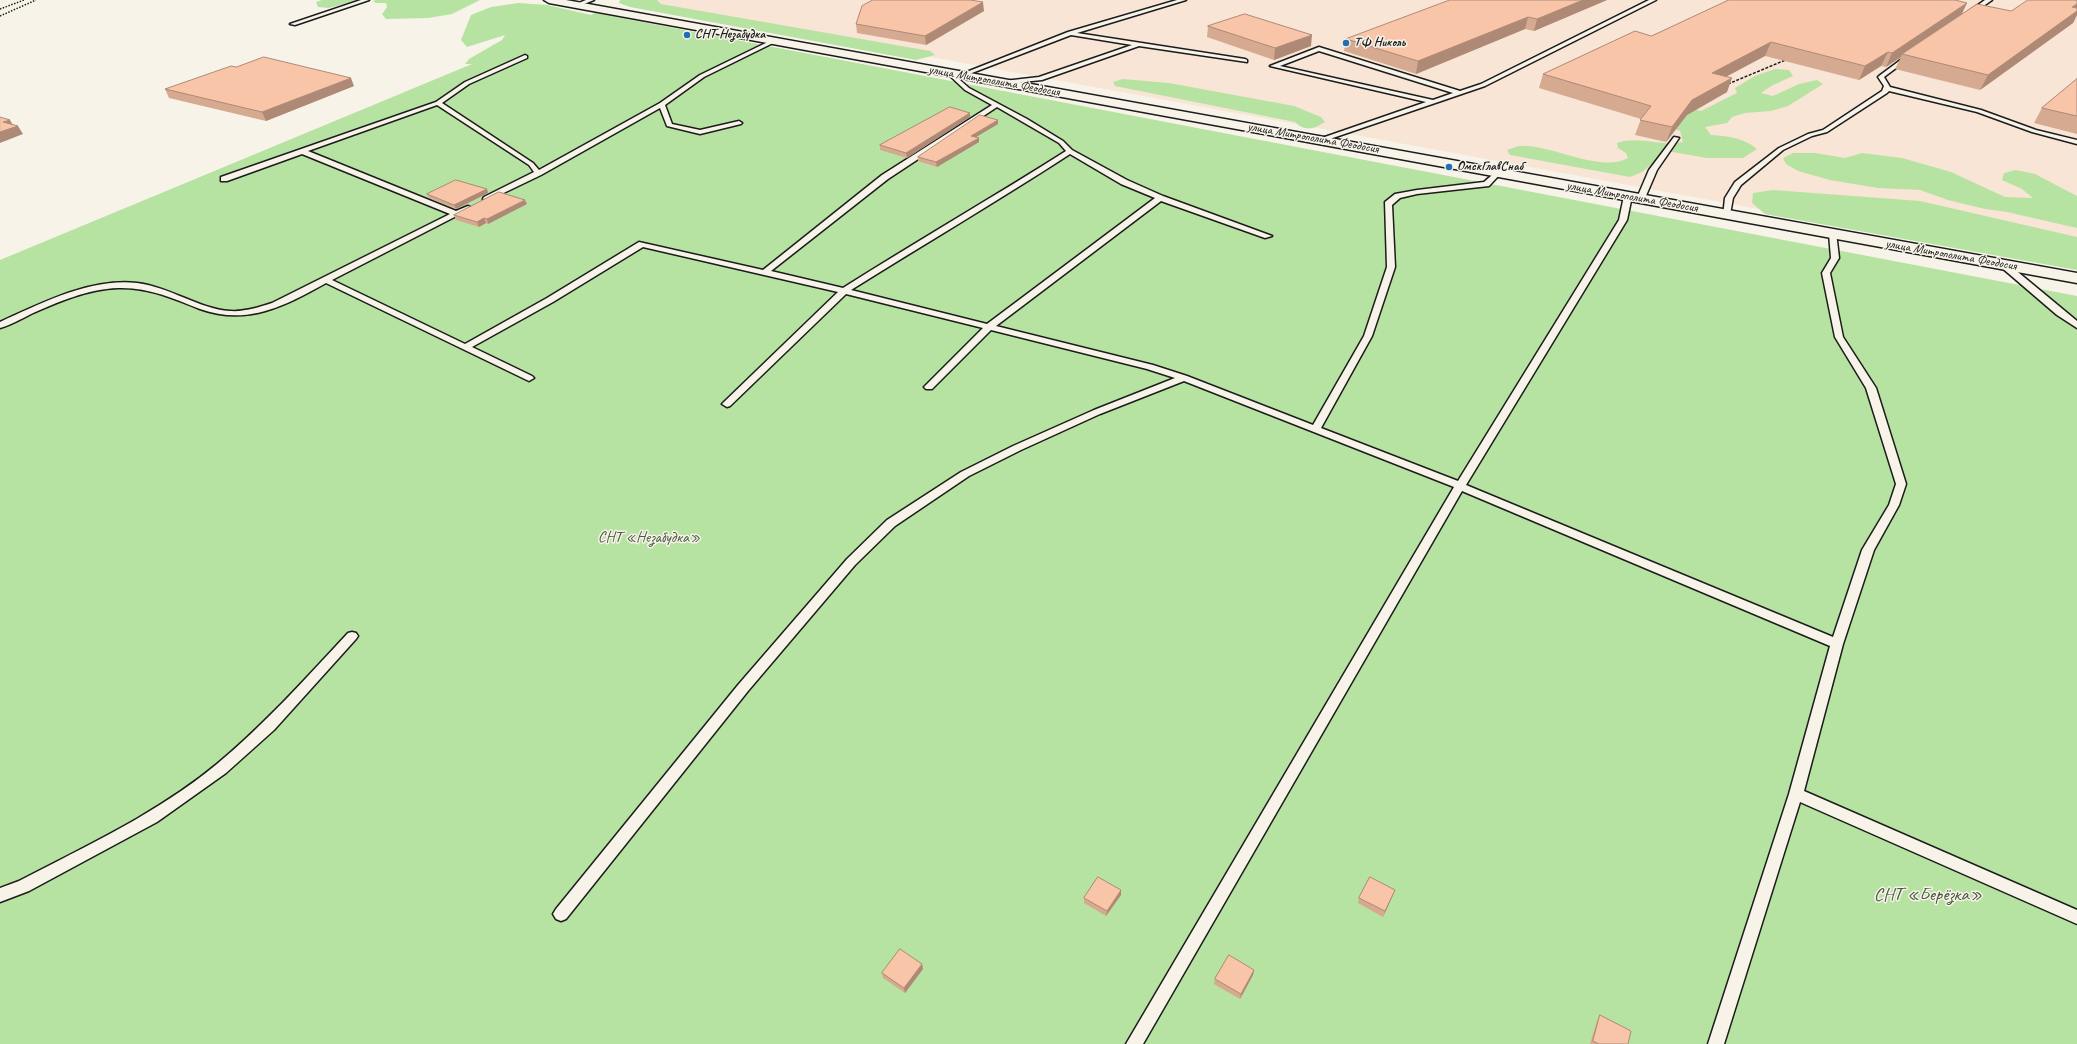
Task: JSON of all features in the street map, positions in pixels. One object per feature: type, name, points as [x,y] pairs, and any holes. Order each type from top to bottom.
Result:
[{"type":"street","name":"улица Митрополита Феодосия","points":[[549,0],[2077,278]]},
{"type":"lane","points":[[293,24],[366,0]]},
{"type":"lane","points":[[577,5],[591,0]]},
{"type":"lane","points":[[1183,0],[1070,33],[956,74],[967,89],[1025,120],[1061,142],[1070,151],[1124,182],[1160,198],[1268,236]]},
{"type":"lane","points":[[1321,140],[1483,85],[1653,0]]},
{"type":"lane","points":[[1964,17],[1989,0]]},
{"type":"lane","points":[[1070,33],[1245,61]]},
{"type":"lane","points":[[0,325],[50,302],[91,290],[127,284],[156,288],[197,304],[231,314],[258,311],[326,280],[538,173],[662,104],[702,76],[774,41]]},
{"type":"lane","points":[[1004,83],[1040,79],[1139,44]]},
{"type":"lane","points":[[1434,102],[1273,66],[1319,49],[1460,93]]},
{"type":"lane","points":[[1886,88],[1881,77],[1914,52]]},
{"type":"lane","points":[[224,179],[438,103],[445,96],[525,57]]},
{"type":"lane","points":[[1886,88],[1979,111],[2034,131],[2077,142]]},
{"type":"lane","points":[[1726,214],[1729,198],[1738,184],[1776,153],[1795,141],[1825,131],[1885,92],[1886,88]]},
{"type":"lane","points":[[438,103],[531,164],[538,173]]},
{"type":"lane","points":[[662,104],[669,125],[700,132],[739,123]]},
{"type":"lane","points":[[765,272],[885,177],[996,105]]},
{"type":"lane","points":[[1134,1044],[1460,486],[1623,220],[1634,197],[1676,138]]},
{"type":"lane","points":[[301,151],[457,214]]},
{"type":"lane","points":[[728,404],[844,291],[998,198],[1070,151]]},
{"type":"lane","points":[[1316,429],[1368,336],[1392,267],[1388,204],[1398,196],[1417,192],[1486,184],[1498,172]]},
{"type":"lane","points":[[929,387],[989,327],[1160,198]]},
{"type":"lane","points":[[1716,1044],[1796,794],[1837,644],[1868,550],[1894,505],[1901,484],[1871,388],[1839,337],[1826,273],[1834,258],[1833,234]]},
{"type":"lane","points":[[466,347],[550,300],[642,244],[844,291],[1150,367],[1184,378],[1460,486],[1837,644]]},
{"type":"lane","points":[[2004,265],[2060,313],[2077,325]]},
{"type":"lane","points":[[326,280],[529,378]]},
{"type":"lane","points":[[561,914],[743,688],[851,562],[892,523],[965,474],[1017,448],[1097,412],[1184,378]]},
{"type":"lane","points":[[0,895],[24,886],[152,818],[220,769],[269,726],[352,636]]},
{"type":"lane","points":[[1796,794],[2077,917]]},
{"type":"path","points":[[0,9],[24,0]]},
{"type":"path","points":[[0,16],[36,0]]},
{"type":"shaded area","points":[[620,0],[2077,0],[2077,267],[1775,212]]},
{"type":"green space","points":[[322,0],[358,0],[329,8],[318,7],[316,2]]},
{"type":"green space","points":[[480,0],[452,14],[428,18],[386,19],[382,14],[387,7],[386,3],[376,3],[373,1]]},
{"type":"green space","points":[[620,0],[657,0],[661,4],[930,51],[935,55],[916,60],[630,7],[619,3]]},
{"type":"green space","name":"СНТ «Незабудка»","points":[[518,3],[547,5],[591,15],[595,13],[2077,296],[2077,1044],[0,1044],[0,260],[472,64],[465,64],[469,59],[502,40],[505,35],[467,47],[461,40],[471,15],[491,7]]},
{"type":"green space","points":[[1775,69],[1789,70],[1793,76],[1771,86],[1761,93],[1773,96],[1799,84],[1817,80],[1823,84],[1788,106],[1771,111],[1745,113],[1732,117],[1727,123],[1705,127],[1711,135],[1736,138],[1747,142],[1757,149],[1743,158],[1707,158],[1667,151],[1642,172],[1630,177],[1510,155],[1507,150],[1519,146],[1531,146],[1590,160],[1617,162],[1628,158],[1626,153],[1618,148],[1617,143],[1634,140],[1666,143],[1683,142],[1680,131],[1650,120],[1674,104],[1701,111],[1737,93],[1735,88],[1755,76]]},
{"type":"green space","points":[[1123,79],[1169,83],[1294,106],[1321,117],[1325,122],[1313,128],[1306,128],[1295,122],[1115,86],[1113,82]]},
{"type":"green space","points":[[1793,153],[1815,153],[1845,158],[1862,153],[1902,158],[1951,172],[2005,197],[2033,198],[2022,189],[2002,180],[2004,173],[2016,170],[2035,174],[2077,196],[2077,228],[2007,212],[1985,209],[1948,200],[1920,190],[1878,188],[1830,180],[1798,171],[1786,164],[1783,158]]},
{"type":"green space","points":[[1773,190],[1920,201],[2077,237],[2077,270],[1765,214],[1752,203],[1753,193]]},
{"type":"building","points":[[873,0],[970,0],[983,2],[925,36],[856,24],[862,6]]},
{"type":"building","points":[[1450,0],[1583,0],[1537,19],[1528,17],[1418,61],[1346,39]]},
{"type":"building","points":[[1729,0],[1955,0],[1967,3],[1892,53],[1888,52],[1865,66],[1771,42],[1712,73],[1732,78],[1692,100],[1672,127],[1640,120],[1651,106],[1543,74],[1635,31],[1651,36]]},
{"type":"building","points":[[2028,0],[2077,0],[2077,4],[2072,7],[2077,8],[2077,11],[1988,75],[1902,54],[1977,4],[2011,11]]},
{"type":"building","points":[[1245,14],[1312,35],[1275,48],[1208,26]]},
{"type":"building","points":[[264,57],[351,78],[262,112],[165,89],[231,66],[236,67]]},
{"type":"building","points":[[2077,79],[2077,116],[2042,108]]},
{"type":"building","points":[[950,107],[970,113],[906,153],[880,145]]},
{"type":"building","points":[[980,115],[998,120],[971,136],[979,138],[936,162],[918,157]]},
{"type":"building","points":[[0,117],[10,120],[3,122],[18,126],[0,132]]},
{"type":"building","points":[[456,180],[487,189],[454,205],[427,194]]},
{"type":"building","points":[[499,192],[525,200],[487,219],[484,218],[477,222],[454,215]]},
{"type":"building","points":[[1098,877],[1121,890],[1107,911],[1084,898]]},
{"type":"building","points":[[1370,877],[1395,890],[1385,911],[1359,898]]},
{"type":"building","points":[[900,949],[922,964],[904,988],[882,973]]},
{"type":"building","points":[[1229,955],[1254,970],[1241,994],[1215,979]]},
{"type":"building","points":[[1600,1015],[1631,1031],[1628,1044],[1599,1044],[1593,1041]]},
{"type":"railway","points":[[1728,84],[1795,56]]},
{"type":"place","name":"СНТ Незабудка","points":[[687,35]]},
{"type":"place","name":"ТФ Николь","points":[[1346,43]]},
{"type":"place","name":"ОмскГлавСнаб","points":[[1449,167]]},
{"type":"park label","name":"СНТ «Берёзка»","points":[[1928,895]]}]
